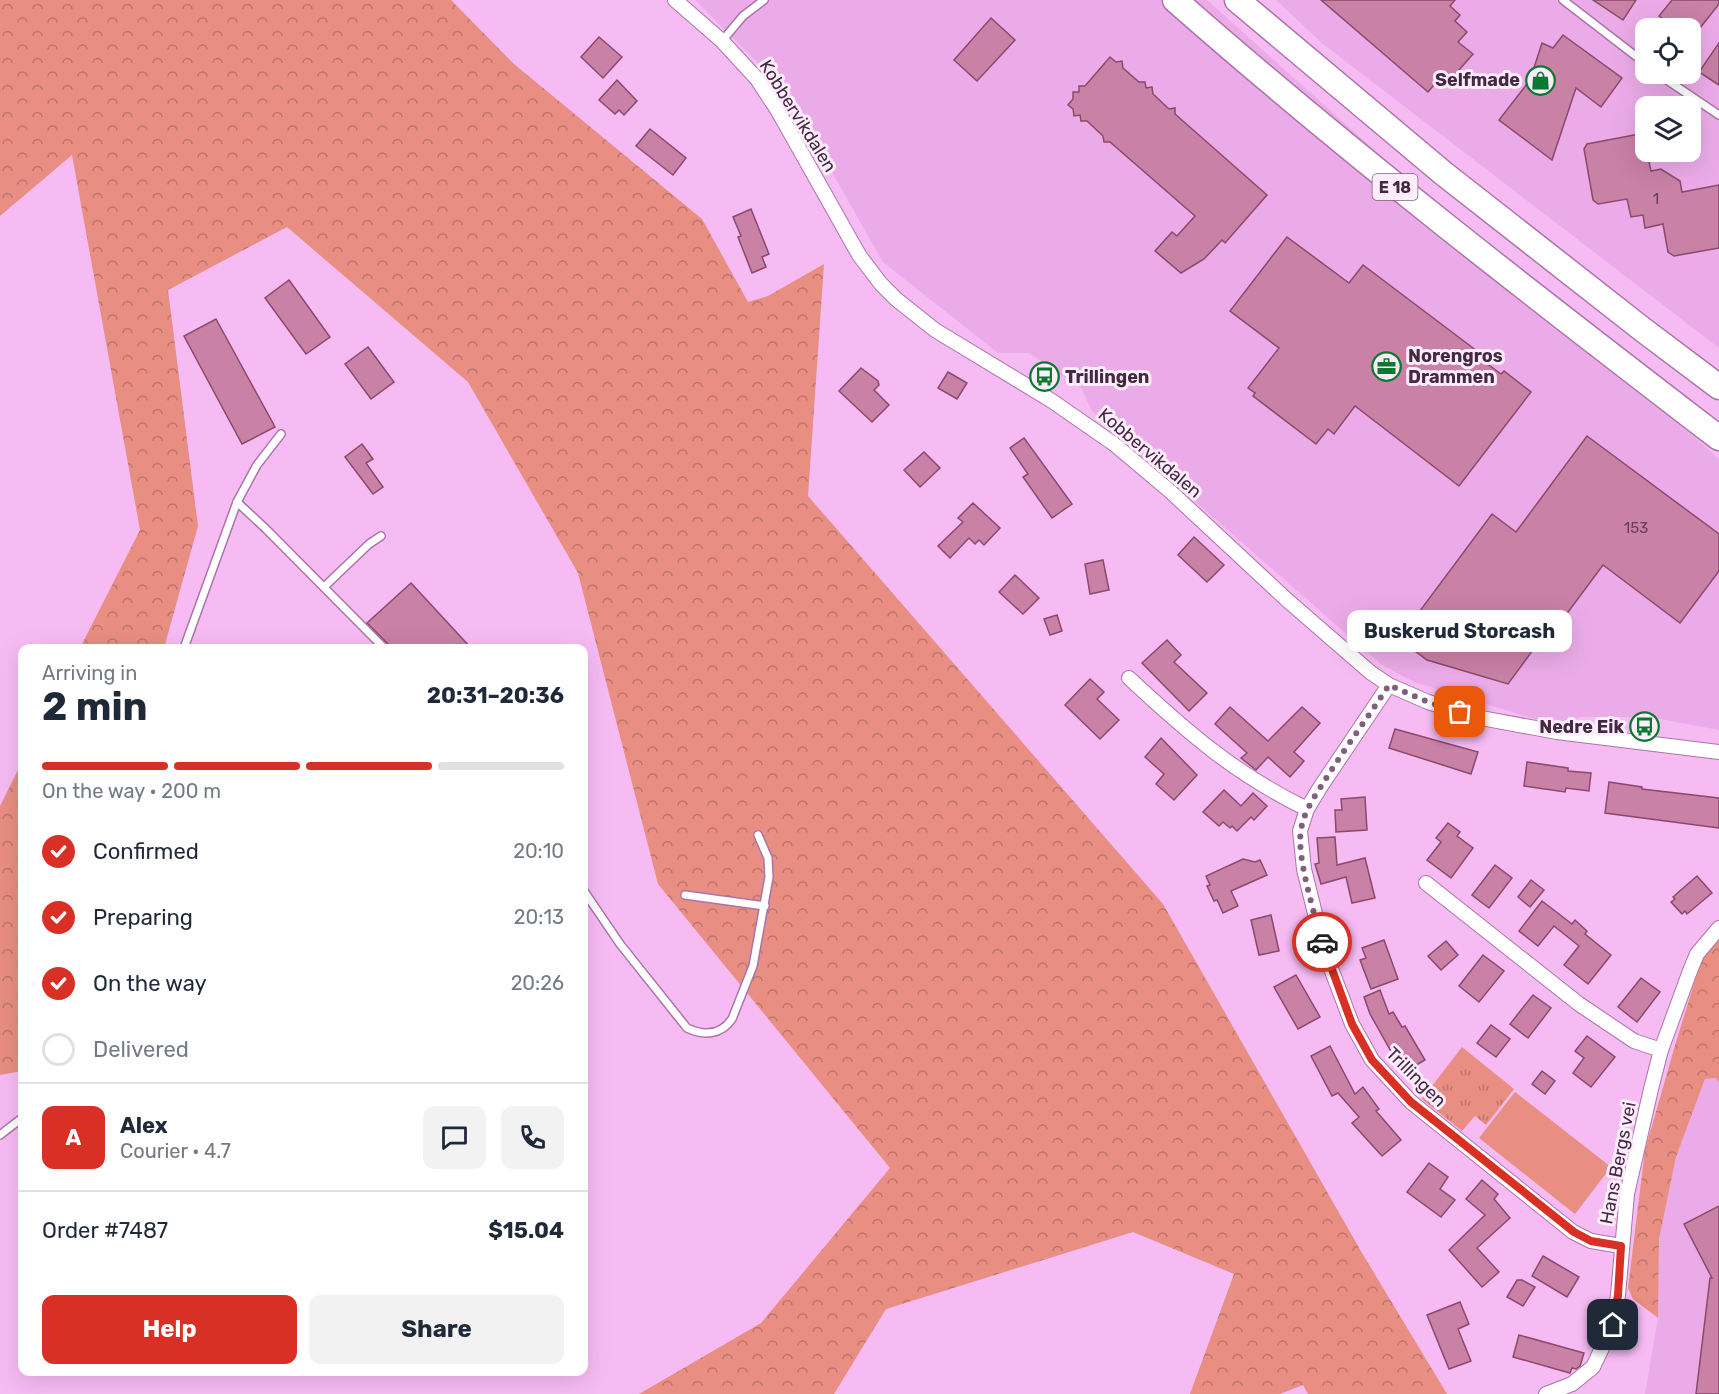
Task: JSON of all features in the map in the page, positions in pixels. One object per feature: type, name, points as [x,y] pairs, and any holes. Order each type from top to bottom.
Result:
[{"type":"highway","name":"E 18","points":[[1175,0],[1238,56],[1420,207],[1719,438]]},
{"type":"highway","name":"E 18","points":[[1237,0],[1443,172],[1719,387]]},
{"type":"street","name":"Kobbervikdalen","points":[[675,0],[722,41],[757,79],[778,111],[859,255],[881,284],[896,299],[935,330],[1052,400],[1114,444],[1171,492],[1330,639],[1370,672],[1389,685],[1428,702],[1476,717],[1557,732],[1719,752]]},
{"type":"street","points":[[1129,678],[1214,754],[1307,809]]},
{"type":"street","name":"Trillingen","points":[[1389,685],[1307,809],[1300,831],[1304,869],[1324,950],[1352,1024],[1372,1060],[1411,1102],[1556,1220],[1591,1241],[1621,1246]]},
{"type":"street","points":[[1426,883],[1579,1004],[1634,1041],[1661,1050]]},
{"type":"street","name":"Hans Bergs vei","points":[[1545,1394],[1562,1389],[1584,1376],[1599,1356],[1613,1325],[1627,1194],[1661,1050],[1697,954],[1719,928]]},
{"type":"lane","points":[[722,41],[743,16],[764,0]]},
{"type":"lane","points":[[1563,0],[1635,56]]},
{"type":"lane","points":[[1673,84],[1719,115]]},
{"type":"lane","points":[[185,644],[237,502],[258,465],[281,434]]},
{"type":"lane","points":[[237,502],[380,644]]},
{"type":"lane","points":[[324,587],[369,544],[381,536]]},
{"type":"lane","points":[[588,897],[620,944],[687,1028],[710,1034],[728,1025],[736,1012],[753,966],[769,877],[768,858],[758,835]]},
{"type":"lane","points":[[685,895],[765,906]]},
{"type":"lane","points":[[0,1135],[18,1121]]},
{"type":"shaded area","points":[[695,0],[1207,0],[1719,459],[1719,730],[1650,717],[1578,717],[1573,723],[1535,719],[1414,682],[1382,665],[1092,411],[1081,388],[1029,353],[998,353],[883,262],[785,90]]},
{"type":"shaded area","points":[[1276,0],[1719,0],[1719,348],[1323,44]]},
{"type":"shaded area","points":[[1716,1078],[1719,1083],[1719,1394],[1645,1394],[1658,1318],[1659,1239],[1676,1157],[1705,1079]]},
{"type":"green space","points":[[0,0],[451,0],[514,64],[702,219],[748,302],[768,296],[824,264],[808,496],[1163,904],[1362,1253],[1447,1394],[1308,1394],[1303,1385],[1280,1394],[1190,1394],[1234,1274],[1133,1232],[886,1309],[834,1394],[639,1394],[761,1323],[890,1168],[658,884],[578,573],[468,382],[287,227],[168,290],[198,526],[165,644],[82,644],[140,530],[72,155],[0,216]]},
{"type":"green space","points":[[18,770],[18,1072],[0,1075],[0,806]]},
{"type":"green space","points":[[1719,938],[1719,1083],[1716,1078],[1705,1079],[1676,1157],[1659,1239],[1658,1318],[1633,1299],[1628,1288],[1645,1150],[1702,958]]},
{"type":"green space","points":[[1462,1047],[1514,1089],[1486,1125],[1475,1116],[1462,1131],[1422,1099]]},
{"type":"green space","points":[[1515,1092],[1611,1167],[1575,1214],[1479,1138]]},
{"type":"building","points":[[1321,0],[1455,0],[1450,6],[1460,15],[1455,21],[1467,32],[1458,42],[1473,54],[1452,78],[1445,72],[1428,92]]},
{"type":"building","points":[[1593,0],[1636,0],[1623,20]]},
{"type":"building","points":[[1672,0],[1719,0],[1719,4],[1701,27],[1701,18],[1662,18],[1659,16]]},
{"type":"building","points":[[991,18],[1015,40],[977,81],[954,60]]},
{"type":"building","points":[[1563,35],[1622,78],[1601,107],[1576,88],[1552,160],[1499,120],[1530,80],[1542,43],[1553,48]]},
{"type":"building","points":[[599,37],[622,57],[603,78],[581,57]]},
{"type":"building","points":[[1719,43],[1719,85],[1701,73],[1701,69]]},
{"type":"building","points":[[1110,57],[1116,62],[1122,61],[1123,68],[1139,82],[1145,82],[1146,88],[1152,87],[1153,94],[1169,109],[1175,108],[1175,114],[1267,195],[1225,243],[1222,240],[1204,259],[1181,273],[1155,251],[1172,232],[1177,236],[1195,216],[1110,142],[1104,142],[1103,136],[1087,121],[1081,121],[1080,115],[1074,116],[1073,109],[1068,105],[1073,99],[1073,92],[1079,92],[1079,86],[1085,86]]},
{"type":"building","points":[[617,80],[637,101],[624,115],[619,110],[615,114],[599,100]]},
{"type":"building","points":[[650,129],[686,158],[673,175],[636,146]]},
{"type":"building","points":[[1635,135],[1635,162],[1649,162],[1651,171],[1661,169],[1680,181],[1682,192],[1719,185],[1719,248],[1674,256],[1668,252],[1663,224],[1645,228],[1643,215],[1631,217],[1627,199],[1598,204],[1593,200],[1584,149],[1587,144]]},
{"type":"building","points":[[751,209],[769,254],[762,257],[766,267],[752,273],[733,217]]},
{"type":"building","points":[[1287,237],[1349,283],[1363,265],[1481,354],[1478,357],[1501,374],[1504,371],[1531,392],[1459,486],[1355,406],[1334,434],[1328,429],[1316,444],[1253,396],[1255,393],[1248,388],[1279,348],[1230,311]]},
{"type":"building","points":[[289,280],[330,337],[306,354],[265,298]]},
{"type":"building","points":[[216,319],[275,427],[242,444],[184,336]]},
{"type":"building","points":[[368,347],[394,382],[371,399],[345,364]]},
{"type":"building","points":[[861,368],[878,381],[879,385],[874,390],[889,405],[872,422],[839,391]]},
{"type":"building","points":[[948,372],[967,383],[957,399],[938,388]]},
{"type":"building","points":[[1587,436],[1719,534],[1719,571],[1680,623],[1603,565],[1554,631],[1549,628],[1508,684],[1427,660],[1399,639],[1492,514],[1516,532]]},
{"type":"building","points":[[1024,438],[1072,504],[1052,518],[1023,477],[1028,474],[1010,448]]},
{"type":"building","points":[[362,444],[373,459],[366,463],[383,487],[373,494],[345,457]]},
{"type":"building","points":[[924,452],[940,468],[920,487],[904,470]]},
{"type":"building","points":[[973,503],[1000,528],[984,545],[979,540],[975,544],[969,538],[950,558],[938,546],[963,522],[958,518]]},
{"type":"building","points":[[1194,537],[1224,565],[1207,582],[1178,555]]},
{"type":"building","points":[[1103,560],[1109,590],[1090,594],[1085,564]]},
{"type":"building","points":[[1015,575],[1039,598],[1023,614],[999,592]]},
{"type":"building","points":[[411,583],[467,644],[388,644],[367,623]]},
{"type":"building","points":[[1057,615],[1062,631],[1050,635],[1044,619]]},
{"type":"building","points":[[1167,640],[1181,655],[1174,662],[1207,693],[1189,711],[1142,663]]},
{"type":"building","points":[[1090,679],[1104,692],[1097,699],[1119,720],[1100,739],[1065,705]]},
{"type":"building","points":[[1230,707],[1268,741],[1302,707],[1320,723],[1294,752],[1304,761],[1290,777],[1268,757],[1256,770],[1241,758],[1247,753],[1215,724]]},
{"type":"building","points":[[1395,729],[1478,752],[1471,774],[1389,748]]},
{"type":"building","points":[[1161,738],[1197,775],[1174,800],[1156,784],[1164,774],[1145,757]]},
{"type":"building","points":[[1527,762],[1568,768],[1568,771],[1591,773],[1589,791],[1566,788],[1565,792],[1524,786]]},
{"type":"building","points":[[1609,782],[1642,787],[1642,789],[1719,798],[1719,828],[1605,813]]},
{"type":"building","points":[[1224,790],[1241,806],[1253,793],[1267,806],[1254,820],[1251,817],[1237,831],[1223,822],[1219,826],[1203,812]]},
{"type":"building","points":[[1365,797],[1367,830],[1336,832],[1335,810],[1342,810],[1341,799]]},
{"type":"building","points":[[1448,823],[1460,832],[1457,836],[1473,848],[1451,878],[1427,860],[1441,842],[1436,838]]},
{"type":"building","points":[[1335,837],[1337,865],[1365,858],[1375,898],[1352,903],[1346,877],[1321,884],[1315,864],[1319,863],[1317,838]]},
{"type":"building","points":[[1243,859],[1255,862],[1260,860],[1267,875],[1231,891],[1238,906],[1223,913],[1207,886],[1210,885],[1206,876]]},
{"type":"building","points":[[1495,865],[1512,878],[1489,908],[1472,895]]},
{"type":"building","points":[[1697,876],[1712,893],[1687,914],[1685,911],[1682,914],[1671,902],[1675,899],[1673,897]]},
{"type":"building","points":[[1531,880],[1544,890],[1530,907],[1518,897]]},
{"type":"building","points":[[1542,901],[1572,924],[1575,920],[1587,931],[1585,934],[1611,955],[1588,984],[1564,965],[1579,946],[1554,926],[1538,946],[1519,931]]},
{"type":"building","points":[[1271,915],[1279,951],[1259,955],[1251,920]]},
{"type":"building","points":[[1384,940],[1398,979],[1371,989],[1360,960],[1366,958],[1362,948]]},
{"type":"building","points":[[1446,941],[1458,955],[1441,970],[1428,956]]},
{"type":"building","points":[[1483,955],[1504,971],[1479,1002],[1459,986]]},
{"type":"building","points":[[1296,975],[1320,1017],[1298,1029],[1274,987]]},
{"type":"building","points":[[1641,978],[1660,992],[1637,1022],[1618,1007]]},
{"type":"building","points":[[1380,990],[1389,1014],[1393,1012],[1402,1027],[1405,1026],[1425,1060],[1408,1070],[1398,1052],[1393,1055],[1370,1014],[1364,997]]},
{"type":"building","points":[[1533,995],[1551,1008],[1528,1038],[1510,1024]]},
{"type":"building","points":[[1491,1025],[1510,1039],[1496,1057],[1477,1043]]},
{"type":"building","points":[[1587,1036],[1615,1057],[1591,1087],[1573,1073],[1584,1058],[1575,1051]]},
{"type":"building","points":[[1330,1046],[1355,1094],[1363,1087],[1379,1109],[1376,1111],[1401,1140],[1382,1156],[1352,1123],[1359,1117],[1338,1093],[1332,1096],[1311,1056]]},
{"type":"building","points":[[1542,1071],[1555,1081],[1545,1094],[1532,1084]]},
{"type":"building","points":[[1429,1163],[1448,1177],[1440,1189],[1455,1200],[1441,1217],[1407,1192]]},
{"type":"building","points":[[1482,1180],[1498,1194],[1494,1199],[1510,1218],[1477,1248],[1499,1272],[1482,1287],[1449,1250],[1485,1215],[1466,1199]]},
{"type":"building","points":[[1719,1206],[1719,1394],[1696,1394],[1710,1278],[1712,1278],[1684,1224]]},
{"type":"building","points":[[1543,1256],[1579,1277],[1567,1297],[1532,1276]]},
{"type":"building","points":[[1517,1280],[1522,1280],[1535,1287],[1523,1306],[1507,1297]]},
{"type":"building","points":[[1460,1302],[1469,1324],[1458,1329],[1471,1361],[1449,1369],[1427,1315]]},
{"type":"building","points":[[1519,1335],[1584,1353],[1580,1366],[1576,1369],[1572,1368],[1570,1373],[1513,1357]]},
{"type":"way so far","points":[[1322,942],[1304,869],[1301,845],[1300,831],[1307,809],[1389,685],[1428,702],[1460,712]]},
{"type":"place","name":"Selfmade","points":[[1541,80]]},
{"type":"place","name":"Norengros Drammen","points":[[1387,366]]},
{"type":"place","name":"Trillingen","points":[[1044,377]]},
{"type":"place","name":"Buskerud Storcash","points":[[1460,712]]},
{"type":"place","name":"Nedre Eik","points":[[1645,727]]},
{"type":"route","points":[[1322,942],[1352,1024],[1372,1060],[1411,1102],[1556,1220],[1591,1241],[1621,1246],[1618,1295],[1613,1325]]}]
